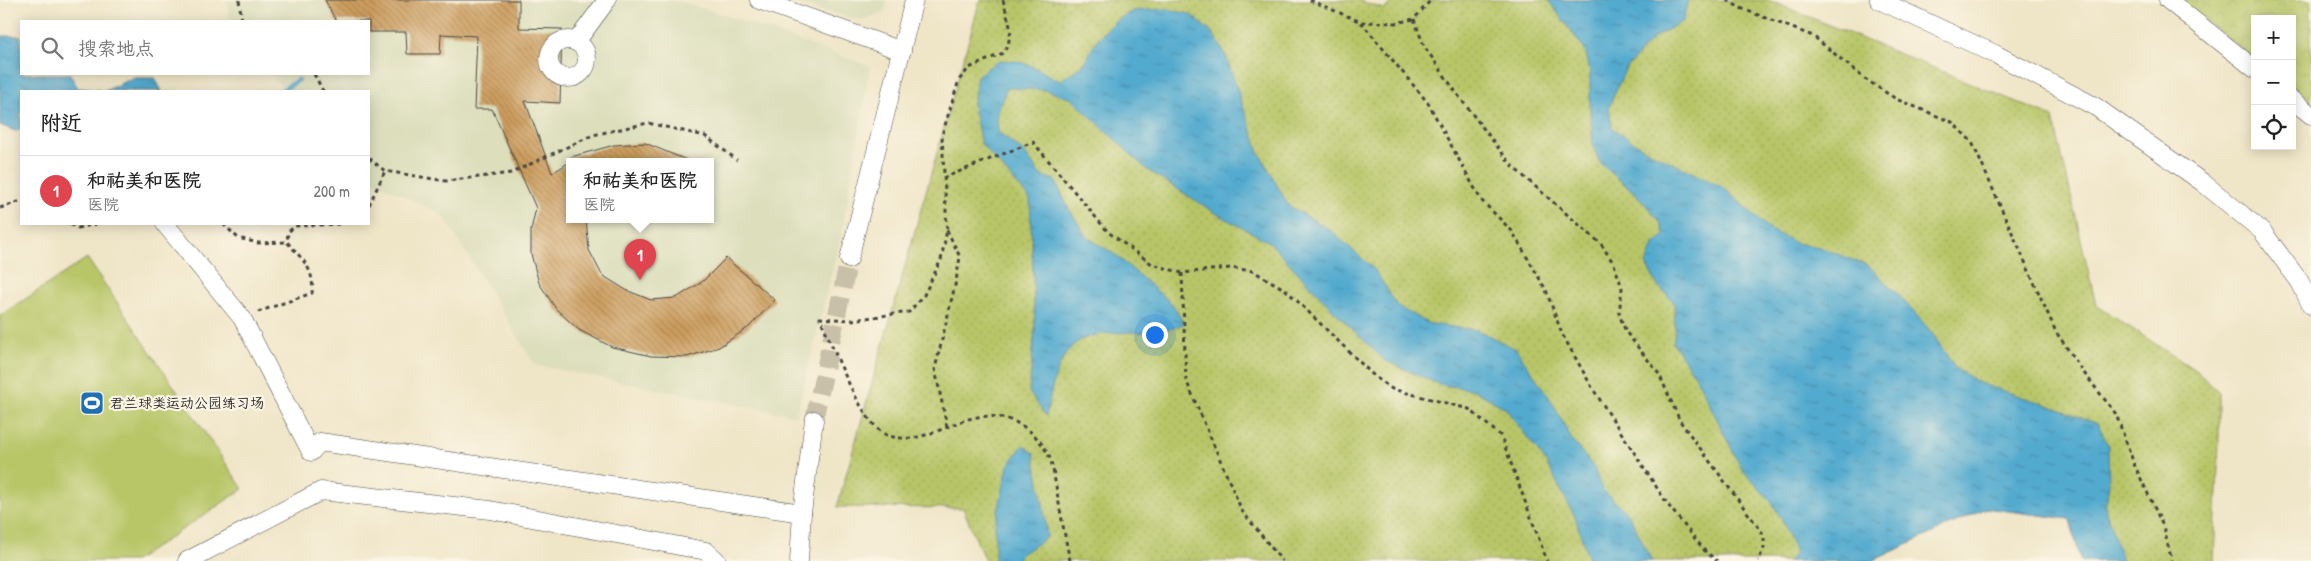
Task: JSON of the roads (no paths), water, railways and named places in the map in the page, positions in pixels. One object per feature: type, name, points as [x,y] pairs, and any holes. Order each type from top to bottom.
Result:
[{"type":"street","points":[[576,42],[607,0]]},
{"type":"street","points":[[759,0],[902,51]]},
{"type":"street","points":[[849,259],[914,0]]},
{"type":"street","points":[[1879,0],[1995,54],[2096,107],[2202,182],[2262,231],[2300,282],[2311,304]]},
{"type":"street","points":[[2168,0],[2251,66]]},
{"type":"street","points":[[2296,103],[2311,115]]},
{"type":"street","points":[[166,225],[242,318],[311,452],[320,442],[802,513]]},
{"type":"street","points":[[799,561],[802,513],[814,420]]},
{"type":"street","points":[[187,561],[321,491],[490,510],[706,551],[717,561]]},
{"type":"water","points":[[1548,0],[1688,0],[1683,21],[1653,38],[1625,70],[1609,107],[1612,128],[1646,150],[1724,188],[1770,230],[1796,243],[1824,249],[1869,266],[1897,293],[1932,333],[1955,368],[1981,384],[2048,405],[2098,424],[2108,445],[2109,485],[2105,508],[2122,561],[2081,561],[2070,519],[1986,508],[1872,561],[1789,561],[1795,553],[1783,522],[1772,503],[1741,468],[1696,377],[1673,343],[1675,331],[1674,302],[1657,285],[1646,264],[1653,245],[1665,235],[1659,220],[1638,196],[1600,163],[1593,146],[1590,109],[1590,71],[1585,50]]},
{"type":"water","points":[[1166,9],[1190,14],[1213,34],[1225,54],[1259,152],[1288,205],[1330,230],[1374,269],[1398,307],[1430,324],[1477,330],[1516,349],[1551,400],[1572,440],[1594,468],[1602,489],[1629,515],[1652,561],[1589,561],[1575,517],[1546,462],[1505,408],[1474,390],[1438,384],[1384,360],[1332,309],[1269,242],[1217,214],[1146,169],[1072,99],[1045,90],[1007,88],[997,112],[998,132],[1025,153],[1040,175],[1055,180],[1069,209],[1087,237],[1117,256],[1173,305],[1184,324],[1162,331],[1098,335],[1076,343],[1068,351],[1059,366],[1046,416],[1029,392],[1035,329],[1030,199],[981,144],[973,105],[977,76],[997,62],[1008,60],[1024,63],[1059,81],[1084,64],[1096,41],[1114,22],[1132,11]]},
{"type":"water","points":[[0,36],[20,36],[20,75],[71,75],[78,88],[96,90],[20,90],[20,130],[15,131],[0,125]]},
{"type":"water","points":[[132,78],[155,78],[161,90],[107,90]]},
{"type":"water","points":[[1023,445],[1034,453],[1047,537],[1020,555],[1018,561],[995,561],[995,525],[1008,466]]},
{"type":"waterway","points":[[283,90],[298,80]]},
{"type":"tunnel","points":[[814,420],[849,259]]},
{"type":"place","name":"和祐美和医院","points":[[640,280]]},
{"type":"place","name":"君兰球类运动公园练习场","points":[[92,403]]}]
